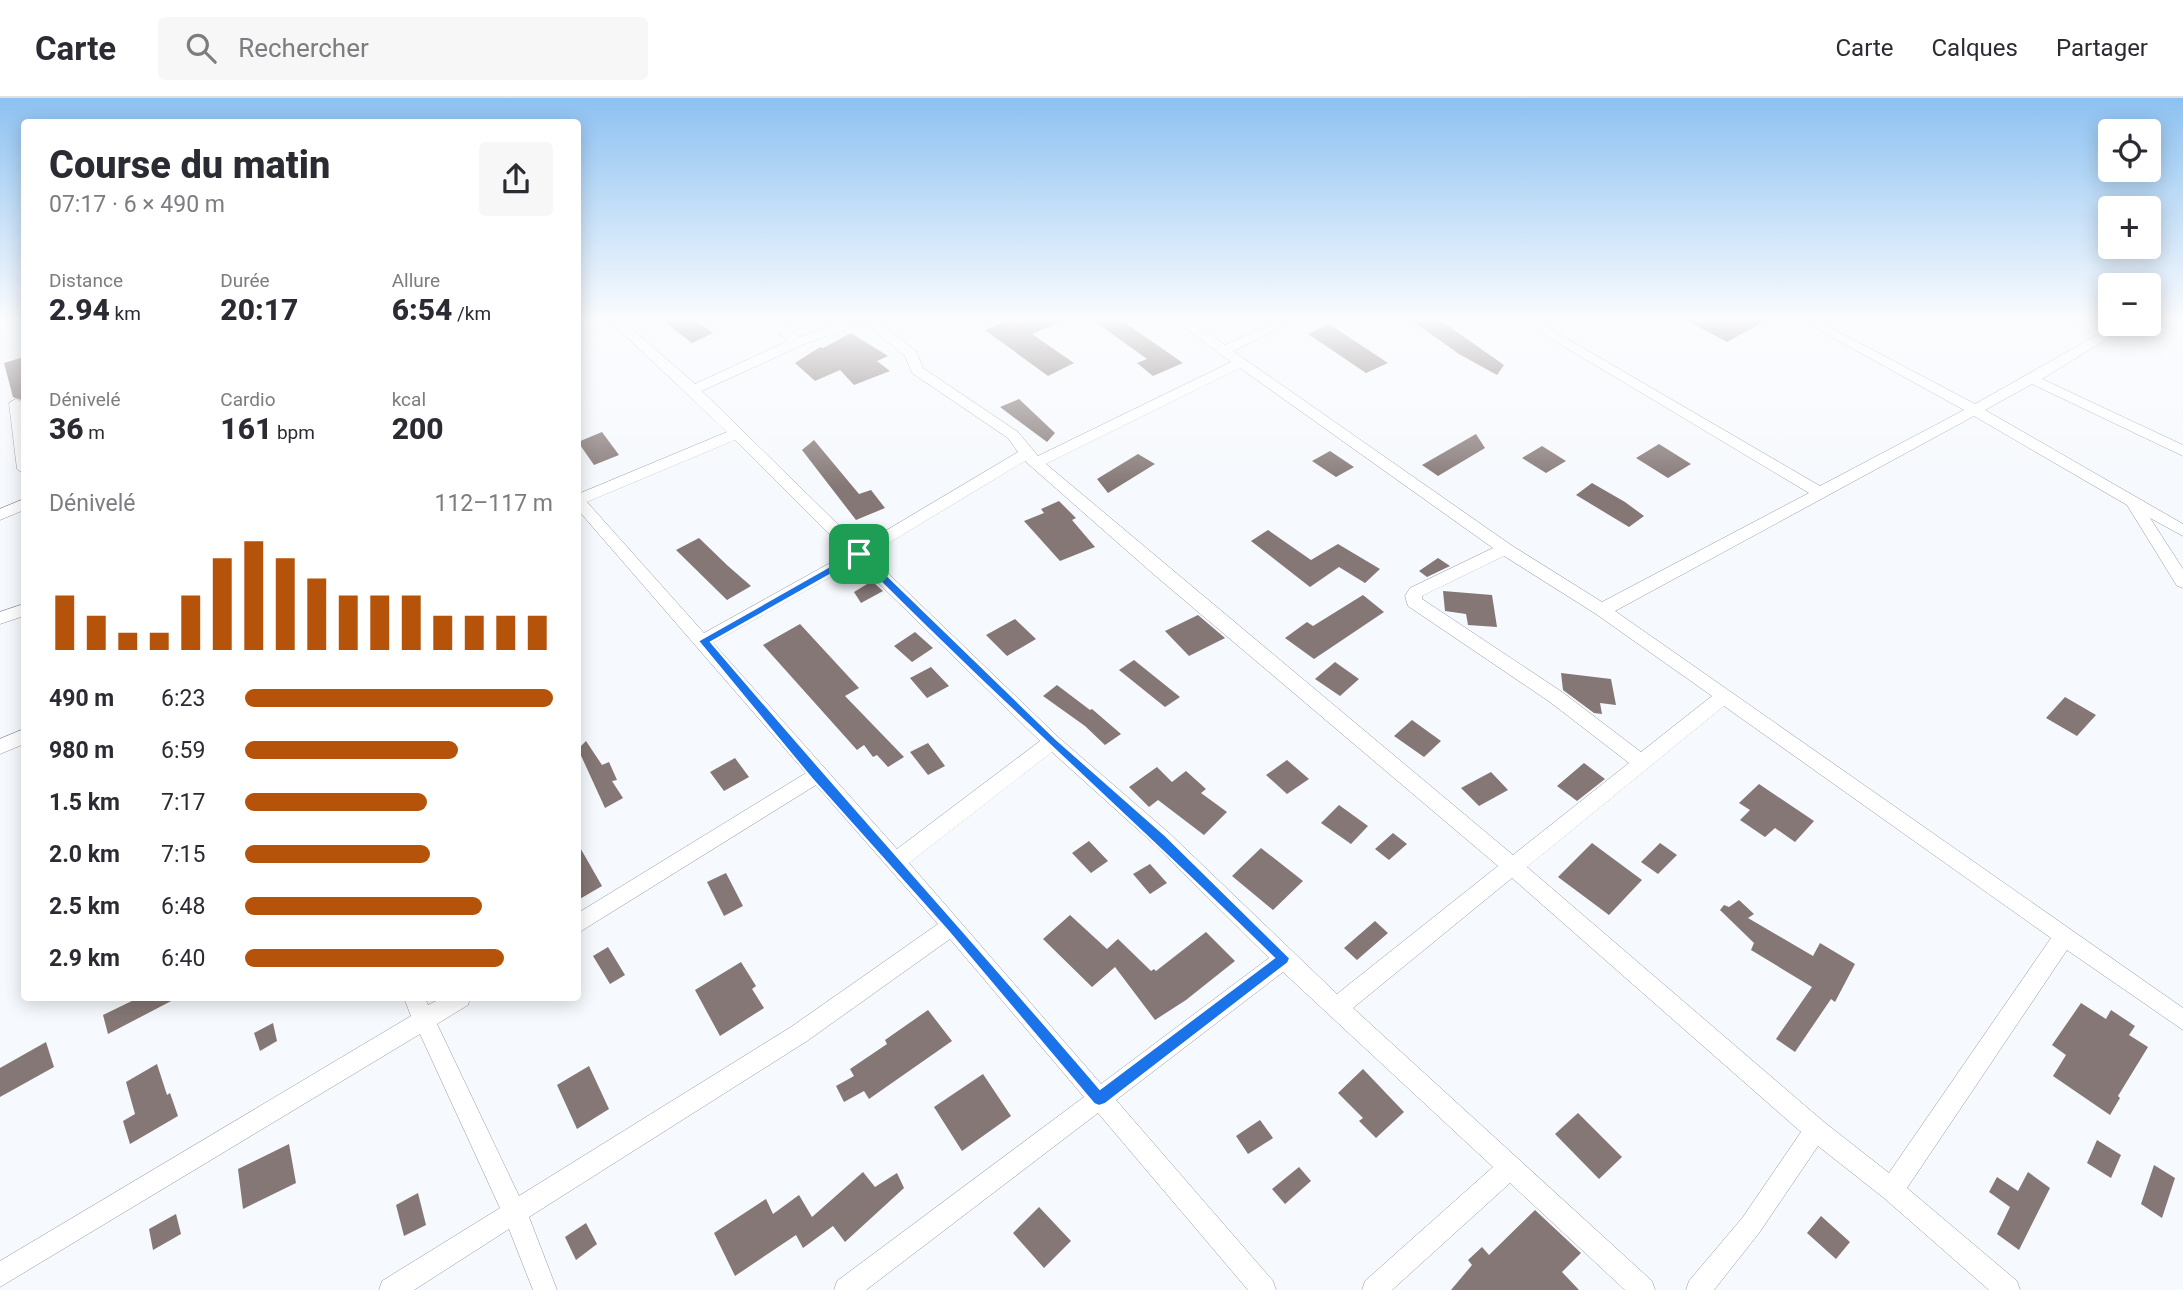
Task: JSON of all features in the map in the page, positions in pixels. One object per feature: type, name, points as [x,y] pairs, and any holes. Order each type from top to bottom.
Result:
[{"type":"street","points":[[676,376],[1052,742],[1162,839],[1284,958],[1643,1290]]},
{"type":"street","points":[[692,390],[723,376]]},
{"type":"street","points":[[925,376],[1013,435],[1031,458],[1157,568],[1512,866],[1816,1130],[1892,1190],[2008,1290]]},
{"type":"street","points":[[704,641],[1031,458],[1211,376]]},
{"type":"street","points":[[1257,376],[1505,549],[1602,610],[2183,1020]]},
{"type":"street","points":[[1621,376],[1819,492]]},
{"type":"street","points":[[1911,376],[2183,531]]},
{"type":"street","points":[[1602,610],[2038,376]]},
{"type":"street","points":[[2032,379],[2183,451]]},
{"type":"street","points":[[0,409],[20,402]]},
{"type":"street","points":[[581,499],[736,434]]},
{"type":"street","points":[[2132,502],[2183,582]]},
{"type":"street","points":[[581,503],[952,926],[1264,1290]]},
{"type":"street","points":[[0,515],[21,505]]},
{"type":"street","points":[[1505,549],[1416,592],[1413,596],[1415,602],[1556,697],[1642,762]]},
{"type":"street","points":[[0,618],[21,611]]},
{"type":"street","points":[[1338,1007],[1723,697]]},
{"type":"street","points":[[0,747],[21,737]]},
{"type":"street","points":[[895,862],[1052,742]]},
{"type":"street","points":[[581,922],[817,775]]},
{"type":"street","points":[[391,1290],[799,1034],[952,926]]},
{"type":"street","points":[[1892,1190],[2063,937]]},
{"type":"street","points":[[846,1290],[1284,958]]},
{"type":"street","points":[[415,1001],[515,1213],[545,1290]]},
{"type":"street","points":[[0,1275],[455,1001]]},
{"type":"street","points":[[1698,1290],[1751,1225],[1816,1130]]},
{"type":"street","points":[[1374,1290],[1511,1167]]},
{"type":"building","points":[[7,376],[21,376],[21,400],[13,397]]},
{"type":"building","points":[[809,376],[827,376],[815,381]]},
{"type":"building","points":[[845,376],[878,376],[854,385]]},
{"type":"building","points":[[1019,399],[1055,433],[1047,442],[1000,407]]},
{"type":"building","points":[[602,432],[619,455],[594,465],[581,446],[581,441]]},
{"type":"building","points":[[1476,434],[1485,448],[1438,476],[1422,465]]},
{"type":"building","points":[[814,440],[859,494],[871,490],[885,508],[856,520],[802,450]]},
{"type":"building","points":[[1659,444],[1691,464],[1668,478],[1636,458]]},
{"type":"building","points":[[1542,446],[1566,461],[1546,473],[1522,458]]},
{"type":"building","points":[[1330,451],[1354,467],[1336,477],[1312,461]]},
{"type":"building","points":[[1138,454],[1155,464],[1108,493],[1097,479]]},
{"type":"building","points":[[1592,483],[1644,516],[1629,527],[1576,495]]},
{"type":"building","points":[[1059,501],[1076,518],[1072,520],[1095,547],[1060,561],[1024,521],[1044,513],[1041,509]]},
{"type":"building","points":[[1268,530],[1311,560],[1338,544],[1380,569],[1365,583],[1339,567],[1310,587],[1251,541]]},
{"type":"building","points":[[699,538],[751,586],[727,600],[676,550]]},
{"type":"building","points":[[1438,558],[1450,566],[1427,577],[1419,571]]},
{"type":"building","points":[[872,581],[883,591],[861,603],[854,592]]},
{"type":"building","points":[[1443,591],[1492,595],[1497,627],[1468,625],[1466,614],[1445,611]]},
{"type":"building","points":[[1363,595],[1384,612],[1314,659],[1285,638],[1307,622],[1313,626]]},
{"type":"building","points":[[1198,615],[1225,638],[1189,656],[1165,631]]},
{"type":"building","points":[[1015,619],[1036,639],[1007,656],[986,635]]},
{"type":"building","points":[[800,624],[859,688],[845,696],[904,757],[888,767],[877,755],[873,757],[864,745],[857,750],[763,645]]},
{"type":"building","points":[[915,632],[933,648],[912,662],[894,646]]},
{"type":"building","points":[[1134,660],[1180,697],[1165,707],[1119,670]]},
{"type":"building","points":[[1335,662],[1359,679],[1340,696],[1315,679]]},
{"type":"building","points":[[931,667],[949,686],[927,698],[910,678]]},
{"type":"building","points":[[1561,673],[1611,679],[1616,705],[1600,703],[1602,714],[1594,713],[1563,690]]},
{"type":"building","points":[[1057,685],[1092,709],[1121,734],[1105,745],[1085,726],[1043,696]]},
{"type":"building","points":[[2065,697],[2096,715],[2077,736],[2046,718]]},
{"type":"building","points":[[1412,720],[1441,741],[1424,757],[1394,736]]},
{"type":"building","points":[[586,741],[602,765],[609,762],[617,780],[612,781],[623,798],[605,808],[581,756],[581,746]]},
{"type":"building","points":[[928,743],[945,766],[928,775],[910,752]]},
{"type":"building","points":[[735,758],[749,777],[724,791],[710,772]]},
{"type":"building","points":[[1287,760],[1309,779],[1287,794],[1266,775]]},
{"type":"building","points":[[1584,763],[1605,779],[1577,801],[1557,786]]},
{"type":"building","points":[[1157,767],[1172,782],[1186,771],[1206,789],[1201,793],[1227,812],[1204,835],[1158,800],[1149,807],[1129,787]]},
{"type":"building","points":[[1491,772],[1508,790],[1479,806],[1461,788]]},
{"type":"building","points":[[1759,784],[1814,821],[1795,842],[1775,828],[1765,837],[1740,820],[1750,810],[1739,803]]},
{"type":"building","points":[[1339,805],[1368,826],[1351,844],[1321,823]]},
{"type":"building","points":[[1393,833],[1407,844],[1389,860],[1375,849]]},
{"type":"building","points":[[1089,841],[1108,861],[1091,873],[1072,853]]},
{"type":"building","points":[[1592,843],[1642,880],[1609,915],[1558,877]]},
{"type":"building","points":[[1660,843],[1677,855],[1658,874],[1641,862]]},
{"type":"building","points":[[1261,848],[1303,881],[1273,910],[1232,876]]},
{"type":"building","points":[[581,849],[602,886],[581,898]]},
{"type":"building","points":[[1150,864],[1167,883],[1150,894],[1133,874]]},
{"type":"building","points":[[726,873],[743,906],[724,916],[707,882]]},
{"type":"building","points":[[1739,900],[1754,914],[1748,918],[1813,956],[1820,943],[1855,964],[1835,1002],[1831,999],[1795,1052],[1776,1039],[1812,987],[1751,950],[1754,943],[1720,910],[1724,905],[1729,907]]},
{"type":"building","points":[[1070,915],[1107,949],[1118,939],[1151,971],[1156,971],[1206,932],[1235,961],[1186,1000],[1155,1020],[1115,967],[1092,987],[1043,939]]},
{"type":"building","points":[[1375,921],[1388,933],[1357,960],[1344,948]]},
{"type":"building","points":[[608,947],[625,975],[610,984],[593,956]]},
{"type":"building","points":[[741,962],[756,986],[752,989],[764,1008],[720,1036],[695,990]]},
{"type":"building","points":[[132,1001],[171,1001],[108,1034],[103,1015]]},
{"type":"building","points":[[2081,1003],[2106,1019],[2111,1010],[2135,1026],[2129,1035],[2148,1047],[2118,1096],[2120,1098],[2110,1115],[2053,1076],[2066,1055],[2052,1045]]},
{"type":"building","points":[[928,1010],[952,1041],[869,1099],[864,1091],[844,1102],[836,1086],[854,1076],[850,1069],[887,1044],[885,1040]]},
{"type":"building","points":[[273,1023],[277,1041],[260,1051],[254,1033]]},
{"type":"building","points":[[46,1042],[54,1067],[0,1097],[0,1068]]},
{"type":"building","points":[[157,1064],[167,1095],[170,1093],[178,1116],[130,1144],[123,1121],[135,1114],[126,1082]]},
{"type":"building","points":[[589,1066],[609,1109],[577,1129],[557,1085]]},
{"type":"building","points":[[1363,1069],[1404,1112],[1376,1138],[1359,1121],[1363,1118],[1338,1093]]},
{"type":"building","points":[[983,1074],[1011,1116],[962,1151],[934,1107]]},
{"type":"building","points":[[1578,1113],[1622,1157],[1599,1179],[1555,1134]]},
{"type":"building","points":[[1260,1120],[1273,1138],[1248,1154],[1236,1136]]},
{"type":"building","points":[[2097,1140],[2121,1155],[2111,1178],[2087,1163]]},
{"type":"building","points":[[289,1144],[296,1183],[243,1209],[238,1169]]},
{"type":"building","points":[[2154,1165],[2175,1178],[2162,1218],[2141,1204]]},
{"type":"building","points":[[1299,1167],[1311,1181],[1285,1204],[1272,1189]]},
{"type":"building","points":[[863,1172],[875,1187],[897,1173],[904,1188],[845,1242],[833,1226],[803,1248],[796,1235],[735,1276],[714,1233],[766,1199],[773,1214],[799,1195],[812,1217]]},
{"type":"building","points":[[2028,1172],[2050,1188],[2019,1250],[1997,1234],[2010,1207],[1989,1192],[1997,1177],[2018,1191]]},
{"type":"building","points":[[418,1193],[426,1225],[404,1236],[396,1205]]},
{"type":"building","points":[[1039,1207],[1071,1241],[1044,1268],[1013,1233]]},
{"type":"building","points":[[1535,1210],[1581,1253],[1562,1272],[1579,1290],[1451,1290],[1472,1265],[1468,1260],[1482,1247],[1489,1255]]},
{"type":"building","points":[[176,1214],[181,1234],[153,1250],[149,1229]]},
{"type":"building","points":[[1821,1216],[1850,1242],[1836,1259],[1807,1233]]},
{"type":"building","points":[[586,1223],[597,1244],[576,1260],[565,1237]]},
{"type":"route","points":[[859,554],[937,633],[1052,742],[1162,839],[1284,958],[1099,1099],[704,641],[859,554]]}]
